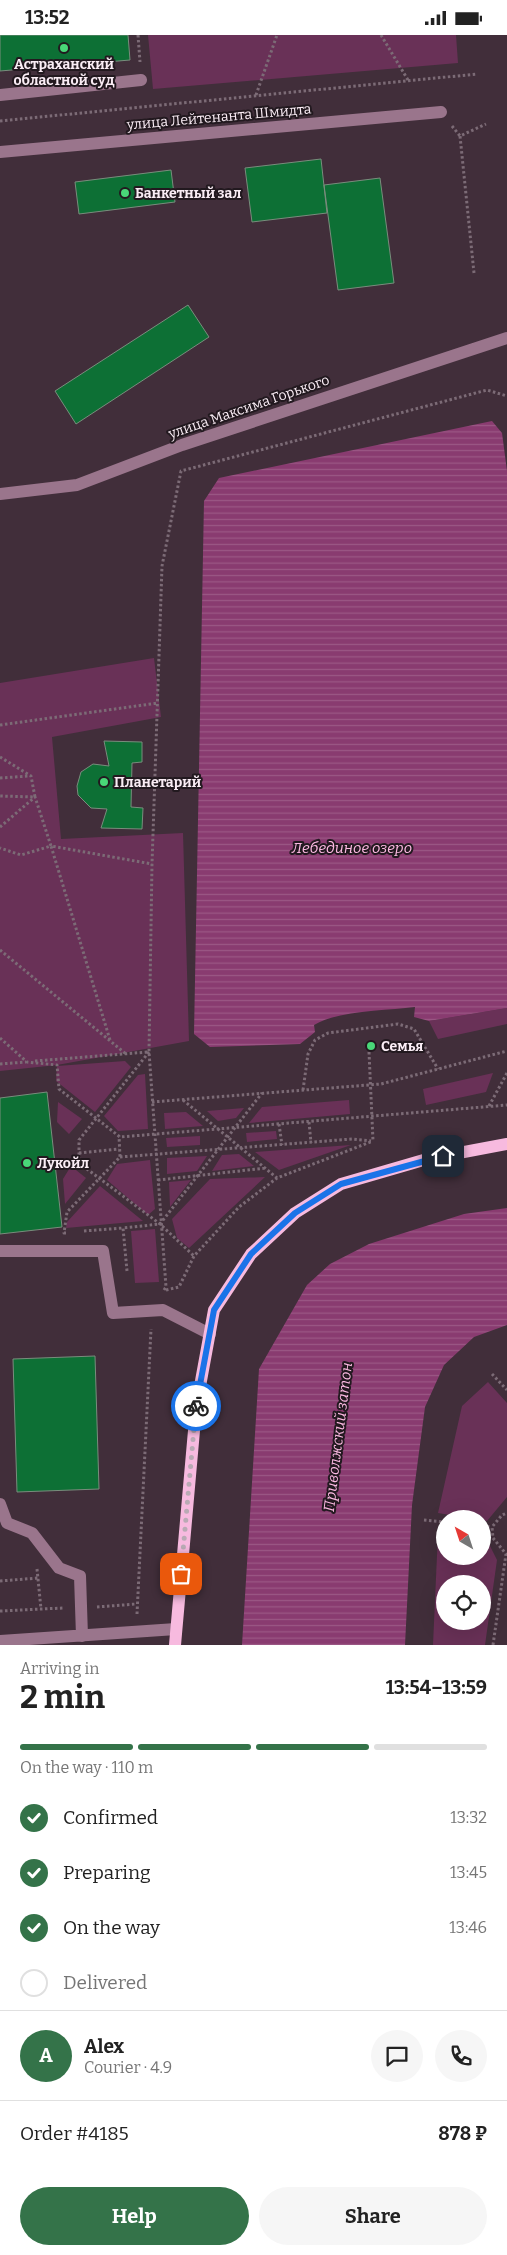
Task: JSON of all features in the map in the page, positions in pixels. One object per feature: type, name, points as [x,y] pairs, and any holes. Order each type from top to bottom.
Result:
[{"type":"main road","points":[[175,1645],[196,1408],[214,1310],[251,1254],[303,1208],[341,1184],[427,1159],[507,1144]]},
{"type":"street","points":[[0,95],[140,80]]},
{"type":"street","name":"улица Лейтенанта Шмидта","points":[[0,152],[440,112]]},
{"type":"street","name":"улица Максима Горького","points":[[0,494],[77,485],[182,445],[507,338]]},
{"type":"street","points":[[0,1251],[103,1251],[113,1313],[163,1310],[210,1334]]},
{"type":"street","points":[[0,1504],[7,1523],[32,1533],[59,1568],[80,1576],[82,1636]]},
{"type":"street","points":[[0,1641],[176,1629]]},
{"type":"path","points":[[138,35],[140,80]]},
{"type":"path","points":[[256,95],[277,35]]},
{"type":"path","points":[[381,35],[408,80]]},
{"type":"path","points":[[0,121],[477,74]]},
{"type":"path","points":[[474,273],[460,137],[486,124]]},
{"type":"path","points":[[166,1290],[149,1052],[152,864],[162,566],[181,471],[487,390],[507,396]]},
{"type":"path","points":[[0,725],[158,703]]},
{"type":"path","points":[[0,757],[31,776],[35,797],[110,1040]]},
{"type":"path","points":[[0,778],[31,776]]},
{"type":"path","points":[[0,796],[35,797]]},
{"type":"path","points":[[0,827],[35,797]]},
{"type":"path","points":[[0,848],[21,855],[51,846],[152,864]]},
{"type":"path","points":[[0,950],[126,1054]]},
{"type":"path","points":[[303,1090],[308,1054],[316,1040],[328,1033],[398,1024],[414,1029],[438,1069]]},
{"type":"path","points":[[0,1038],[27,1061],[57,1065],[59,1089],[119,1136],[507,1105]]},
{"type":"path","points":[[152,1102],[370,1085],[507,1051]]},
{"type":"path","points":[[0,1064],[149,1052]]},
{"type":"path","points":[[149,1052],[79,1140],[79,1163],[160,1225],[194,1256]]},
{"type":"path","points":[[369,1052],[373,1141]]},
{"type":"path","points":[[489,1106],[507,1073]]},
{"type":"path","points":[[84,1231],[160,1225],[262,1093]]},
{"type":"path","points":[[182,1099],[277,1178]]},
{"type":"path","points":[[309,1121],[311,1143]]},
{"type":"path","points":[[279,1124],[282,1145]]},
{"type":"path","points":[[119,1136],[120,1157]]},
{"type":"path","points":[[74,1232],[64,1233],[67,1212],[120,1157],[352,1139],[373,1141]]},
{"type":"path","points":[[157,1291],[179,1287],[194,1256],[239,1207],[277,1178],[373,1141]]},
{"type":"path","points":[[79,1153],[119,1149]]},
{"type":"path","points":[[158,1181],[266,1168]]},
{"type":"path","points":[[123,1228],[127,1275]]},
{"type":"path","points":[[137,1632],[139,1550],[151,1330],[145,1311]]},
{"type":"path","points":[[492,1374],[507,1390]]},
{"type":"path","points":[[493,1645],[507,1554],[493,1538],[492,1527],[502,1515],[507,1513]]},
{"type":"path","points":[[424,1520],[436,1521]]},
{"type":"path","points":[[0,1581],[38,1577]]},
{"type":"shaded area","points":[[148,35],[456,35],[458,63],[153,89]]},
{"type":"shaded area","points":[[154,658],[161,717],[52,737],[61,839],[183,833],[189,1041],[57,1065],[0,1071],[0,683]]},
{"type":"shaded area","points":[[507,1008],[507,1024],[438,1039],[429,1021]]},
{"type":"shaded area","points":[[125,1061],[131,1067],[95,1112],[56,1081],[57,1066]]},
{"type":"shaded area","points":[[493,1073],[486,1092],[426,1105],[423,1089]]},
{"type":"shaded area","points":[[145,1074],[148,1129],[118,1131],[104,1116],[138,1075]]},
{"type":"shaded area","points":[[349,1100],[350,1114],[249,1123],[262,1107]]},
{"type":"shaded area","points":[[58,1102],[82,1119],[69,1134],[57,1122]]},
{"type":"shaded area","points":[[244,1108],[236,1118],[218,1121],[207,1111]]},
{"type":"shaded area","points":[[186,1112],[203,1126],[165,1129],[164,1113]]},
{"type":"shaded area","points":[[276,1131],[277,1139],[247,1142],[246,1133]]},
{"type":"shaded area","points":[[200,1136],[200,1145],[167,1147],[166,1138]]},
{"type":"shaded area","points":[[351,1145],[279,1170],[255,1152]]},
{"type":"shaded area","points":[[239,1154],[254,1166],[212,1171],[222,1155]]},
{"type":"shaded area","points":[[207,1156],[197,1171],[167,1174],[167,1158]]},
{"type":"shaded area","points":[[150,1160],[155,1209],[148,1215],[107,1180],[117,1164]]},
{"type":"shaded area","points":[[71,1166],[86,1178],[65,1204],[63,1179]]},
{"type":"shaded area","points":[[265,1177],[189,1248],[177,1238],[172,1219],[210,1179]]},
{"type":"shaded area","points":[[191,1180],[170,1207],[169,1182]]},
{"type":"shaded area","points":[[100,1186],[143,1221],[66,1228],[67,1222]]},
{"type":"shaded area","points":[[155,1229],[159,1282],[135,1283],[131,1231]]},
{"type":"shaded area","points":[[488,1382],[507,1403],[507,1497],[491,1516],[491,1510],[439,1510],[462,1406]]},
{"type":"shaded area","points":[[491,1548],[497,1560],[491,1602],[491,1575],[436,1575],[437,1565],[491,1565]]},
{"type":"shaded area","points":[[436,1578],[436,1630],[487,1630],[485,1645],[433,1645]]},
{"type":"water","name":"Лебединое озеро","points":[[492,421],[502,433],[507,471],[507,1008],[429,1021],[414,1017],[415,1007],[363,1012],[336,1016],[314,1025],[315,1032],[300,1044],[210,1047],[194,1034],[204,501],[219,478]]},
{"type":"water","name":"Приволжский затон","points":[[507,1208],[507,1325],[474,1337],[444,1365],[425,1407],[412,1505],[405,1645],[242,1645],[259,1369],[307,1285],[330,1264],[369,1244],[464,1214]]},
{"type":"building","name":"Астраханский областной суд","points":[[0,35],[128,35],[130,60],[0,71]]},
{"type":"building","points":[[321,159],[327,213],[252,222],[245,168]]},
{"type":"building","points":[[171,170],[175,202],[79,214],[75,182]]},
{"type":"building","points":[[380,178],[394,283],[338,290],[324,185]]},
{"type":"building","points":[[188,305],[209,337],[76,424],[55,391]]},
{"type":"building","name":"Планетарий","points":[[104,741],[142,742],[142,762],[132,763],[131,807],[143,808],[142,829],[101,828],[107,809],[91,808],[78,795],[77,786],[81,772],[93,764],[109,766]]},
{"type":"building","name":"Лукойл","points":[[47,1092],[62,1227],[0,1234],[0,1098]]},
{"type":"building","points":[[95,1356],[99,1489],[17,1492],[13,1359]]},
{"type":"way so far","points":[[181,1574],[196,1406]]},
{"type":"place","name":"Астраханский областной суд","points":[[64,48]]},
{"type":"place","name":"Банкетный зал","points":[[125,193]]},
{"type":"place","name":"Планетарий","points":[[104,782]]},
{"type":"place","name":"Семья","points":[[371,1046]]},
{"type":"place","name":"Лукойл","points":[[27,1163]]},
{"type":"route","points":[[196,1406],[214,1310],[251,1254],[295,1213],[341,1184],[443,1156]]}]
